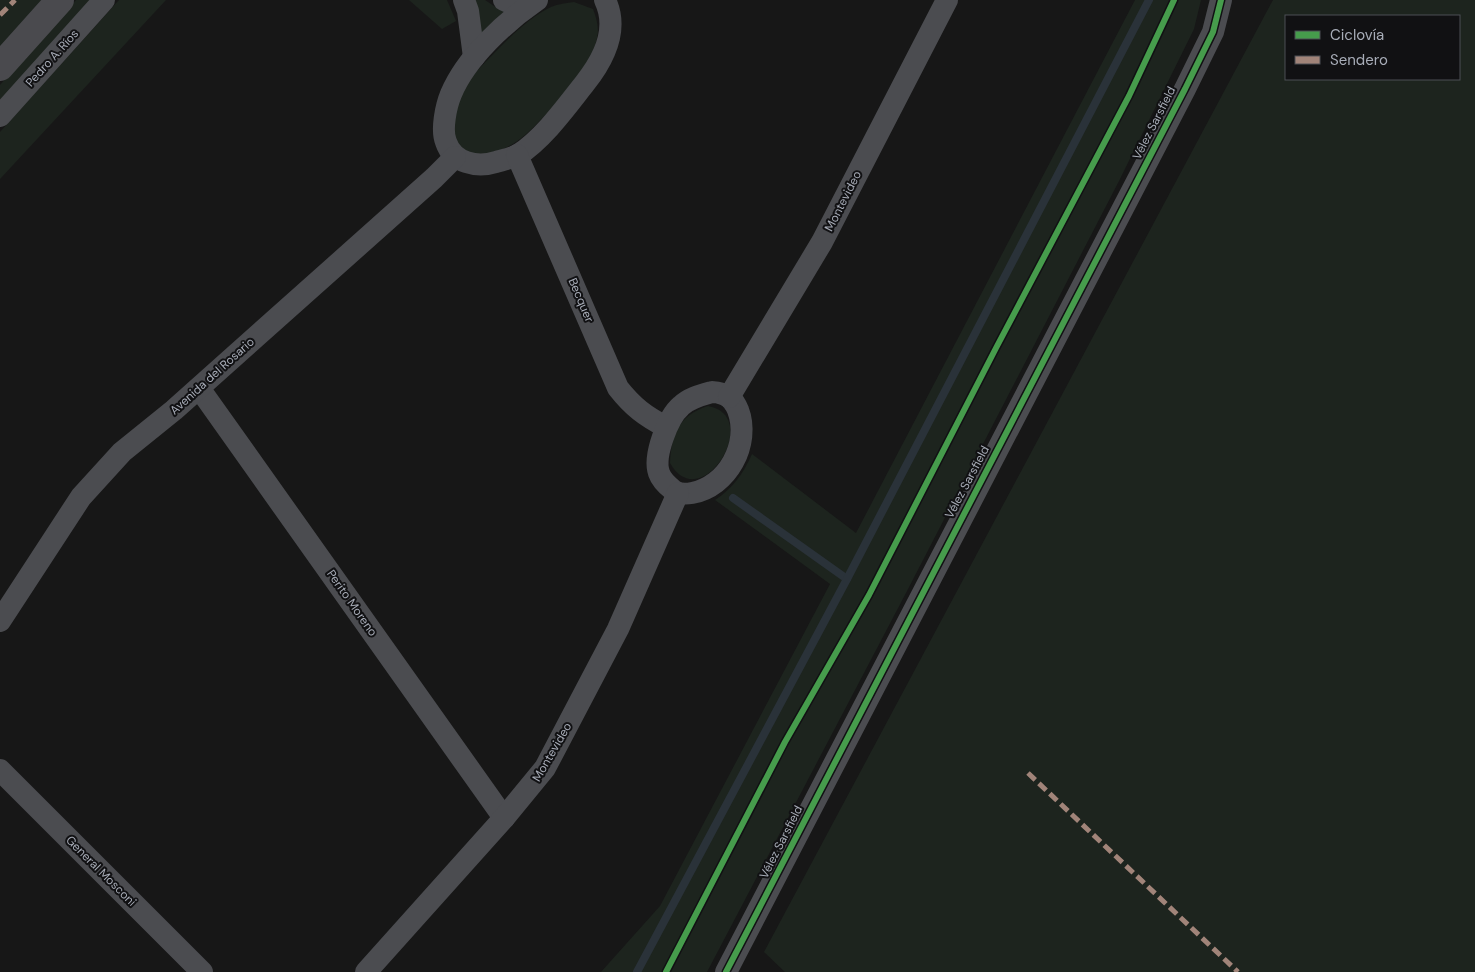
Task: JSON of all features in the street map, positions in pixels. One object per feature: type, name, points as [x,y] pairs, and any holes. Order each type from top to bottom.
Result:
[{"type":"main road","points":[[0,67],[60,0]]},
{"type":"street","name":"Pedro A. Ríos","points":[[0,116],[104,0]]},
{"type":"street","points":[[464,0],[468,11],[474,57]]},
{"type":"street","points":[[522,3],[474,57],[451,94],[445,117],[445,142],[455,157],[468,163],[489,164],[517,156],[542,134],[592,73],[604,51],[612,28],[610,11],[605,0]]},
{"type":"street","name":"Montevideo","points":[[728,397],[822,242],[947,0]]},
{"type":"street","name":"Vélez Sarsfield","points":[[726,972],[1185,89],[1213,32],[1221,0]]},
{"type":"street","name":"Becquer","points":[[517,156],[618,388],[631,404],[647,417],[666,427]]},
{"type":"street","name":"Avenida del Rosario","points":[[0,621],[82,497],[122,452],[199,388],[434,178],[455,157]]},
{"type":"street","name":"Perito Moreno","points":[[199,388],[504,818]]},
{"type":"street","points":[[712,392],[724,394],[728,397],[734,402],[742,429],[740,445],[731,466],[719,480],[702,491],[687,494],[678,493],[664,481],[658,472],[660,446],[666,427],[681,405],[694,397],[712,392]]},
{"type":"street","name":"Montevideo","points":[[366,972],[504,818],[545,768],[618,629],[678,493]]},
{"type":"street","name":"General Mosconi","points":[[0,770],[202,972]]},
{"type":"shaded area","points":[[0,0],[60,0],[0,67]]},
{"type":"shaded area","points":[[76,0],[95,0],[0,105],[0,85]]},
{"type":"shaded area","points":[[119,0],[166,0],[0,179],[0,132]]},
{"type":"shaded area","points":[[409,0],[447,0],[456,21],[442,29]]},
{"type":"shaded area","points":[[470,0],[485,0],[509,12],[478,39]]},
{"type":"shaded area","points":[[1135,0],[1201,0],[1194,29],[1119,181],[707,972],[601,972],[660,906],[830,584],[715,500],[737,480],[752,454],[856,533]]},
{"type":"shaded area","points":[[1273,0],[1475,0],[1475,972],[785,972],[764,952]]},
{"type":"shaded area","points":[[574,2],[593,9],[598,33],[592,52],[585,65],[566,92],[534,127],[511,145],[489,154],[481,155],[472,154],[461,148],[452,134],[453,118],[459,101],[472,77],[502,45],[531,19],[551,7]]},
{"type":"shaded area","points":[[708,406],[724,414],[730,427],[729,443],[722,459],[710,472],[697,479],[683,477],[670,463],[675,435],[683,421],[698,410]]},
{"type":"waterway","points":[[637,972],[847,579],[1149,0]]},
{"type":"waterway","points":[[733,498],[847,579]]},
{"type":"marked path","points":[[0,15],[15,0]]},
{"type":"marked path","points":[[1028,773],[1238,972]]},
{"type":"cycle path","points":[[666,972],[785,742],[869,595],[996,348],[1129,96],[1174,0]]},
{"type":"cycle path","points":[[726,972],[1185,89],[1213,32],[1221,0]]}]
